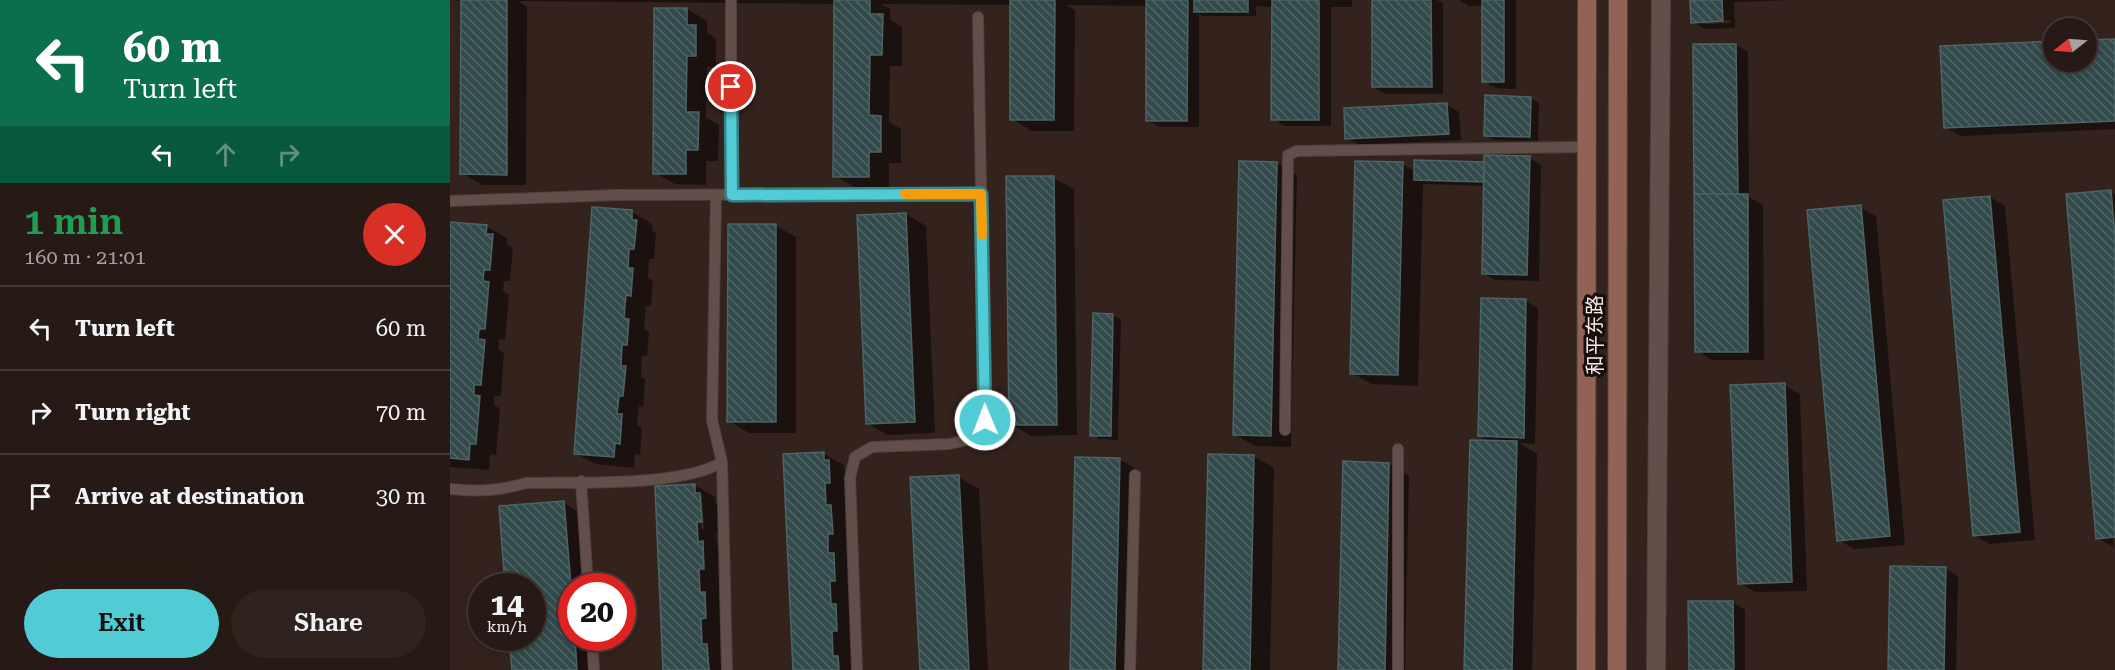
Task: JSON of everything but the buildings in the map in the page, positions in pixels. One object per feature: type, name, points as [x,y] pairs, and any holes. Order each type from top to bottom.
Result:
[{"type":"main road","name":"和平东路","points":[[1586,670],[1587,0]]},
{"type":"main road","name":"和平东路","points":[[1617,670],[1618,0]]},
{"type":"street","points":[[1656,670],[1661,0]]},
{"type":"lane","points":[[731,0],[732,195]]},
{"type":"lane","points":[[858,670],[850,478],[855,458],[872,447],[950,444],[970,439],[985,420],[978,17]]},
{"type":"lane","points":[[1285,430],[1288,155],[1297,151],[1587,147]]},
{"type":"lane","points":[[450,201],[616,195],[981,194]]},
{"type":"lane","points":[[716,195],[711,420],[722,462],[728,670]]},
{"type":"lane","points":[[1398,449],[1398,670]]},
{"type":"lane","points":[[450,489],[482,492],[526,483],[677,478],[705,471],[722,462]]},
{"type":"lane","points":[[1131,670],[1135,475]]},
{"type":"lane","points":[[581,481],[587,573]]},
{"type":"lane","points":[[593,651],[594,670]]},
{"type":"slow traffic","points":[[905,194],[981,194],[982,235]]},
{"type":"route","points":[[731,87],[732,195],[981,194],[985,420]]}]
